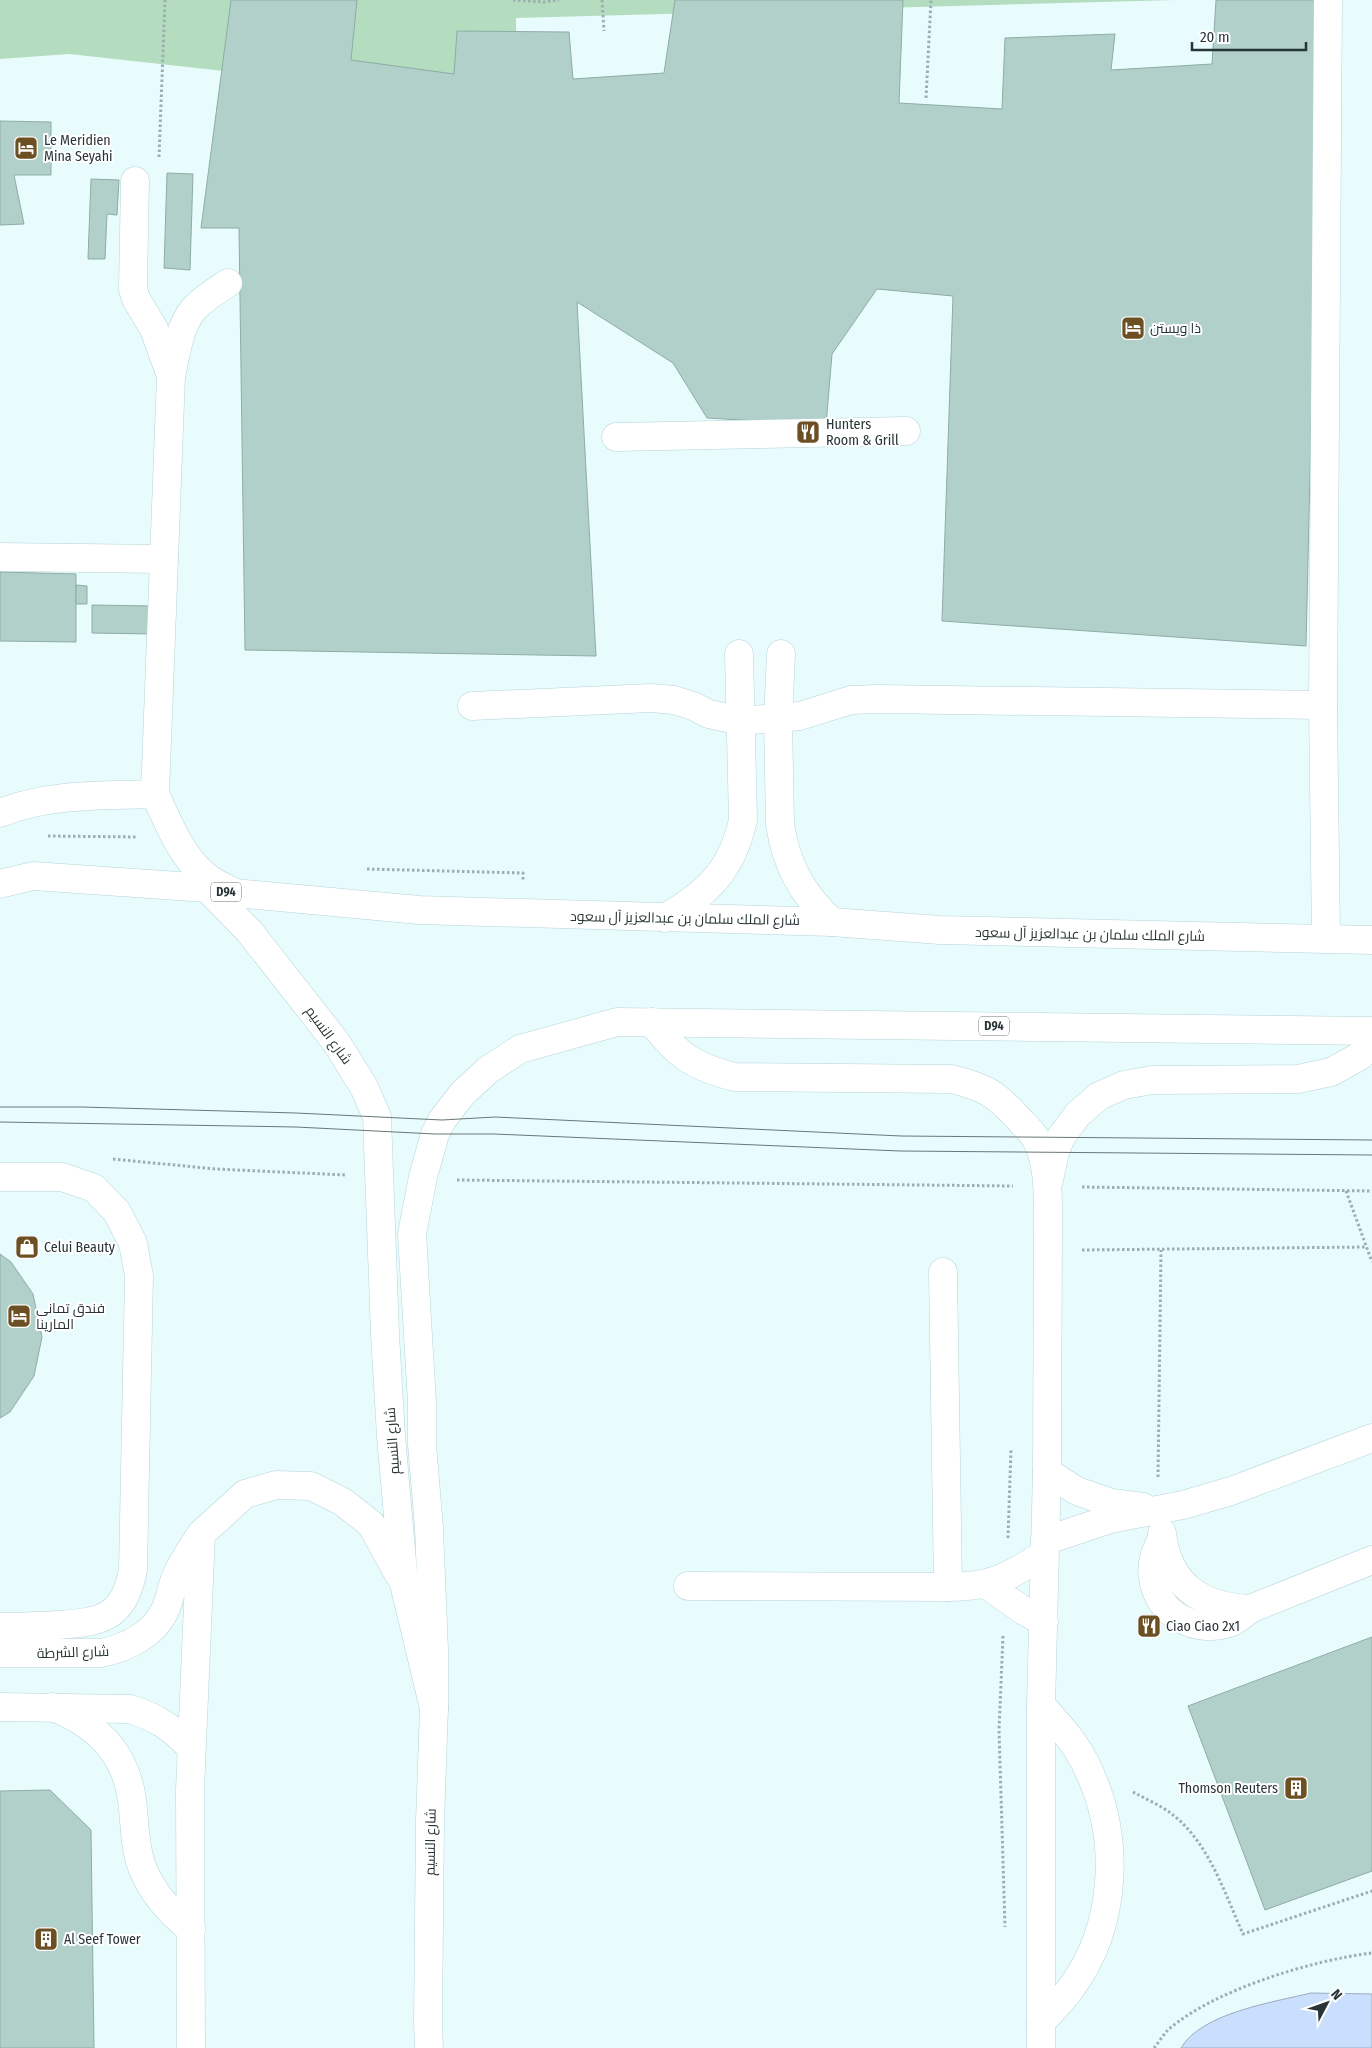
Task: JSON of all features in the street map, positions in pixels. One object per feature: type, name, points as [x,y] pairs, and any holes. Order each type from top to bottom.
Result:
[{"type":"main road","points":[[1326,939],[1323,705],[1328,0]]},
{"type":"main road","points":[[135,181],[133,289],[136,299],[154,329],[171,376]]},
{"type":"main road","points":[[228,282],[194,308],[187,318],[182,329],[171,376],[164,559],[160,804],[190,859],[207,878],[235,893]]},
{"type":"main road","points":[[616,437],[906,432]]},
{"type":"main road","points":[[0,557],[164,559]]},
{"type":"main road","points":[[665,918],[708,889],[721,874],[732,856],[739,838],[743,820],[739,654]]},
{"type":"main road","points":[[781,654],[778,719],[782,840],[787,856],[807,896],[832,922]]},
{"type":"main road","points":[[472,706],[651,698],[674,700],[693,706],[708,714],[742,720],[800,716],[851,700],[878,699],[1323,705]]},
{"type":"main road","points":[[0,813],[17,806],[48,799],[160,804]]},
{"type":"main road","points":[[0,875],[33,876]]},
{"type":"main road","name":"شارع الملك سلمان بن عبدالعزيز آل سعود","points":[[0,884],[33,876],[207,888],[235,893],[419,910],[832,922],[940,930],[1372,940]]},
{"type":"main road","name":"شارع النسيم","points":[[207,888],[249,931],[320,1021],[364,1087],[377,1118],[385,1334],[391,1436],[404,1584],[434,1708],[430,1821],[429,2048]]},
{"type":"main road","name":"D94","points":[[423,1177],[435,1134],[442,1120],[463,1093],[488,1070],[520,1049],[617,1022],[1372,1031]]},
{"type":"main road","points":[[652,1022],[668,1042],[687,1060],[710,1071],[735,1077],[952,1079],[977,1086],[1000,1098],[1034,1137],[1041,1152],[1048,1187]]},
{"type":"main road","points":[[1041,2035],[1041,1705],[1047,1472],[1048,1187],[1055,1152],[1061,1137],[1078,1114],[1099,1096],[1124,1085],[1152,1080],[1298,1079],[1331,1072],[1360,1056],[1372,1044]]},
{"type":"main road","points":[[0,1177],[62,1177],[94,1188],[117,1212],[129,1235],[133,1243],[139,1276],[134,1570],[130,1588],[121,1604],[107,1616],[90,1622],[0,1628]]},
{"type":"main road","points":[[423,1177],[412,1234],[422,1403],[422,1444],[429,1528],[434,1641],[434,1708]]},
{"type":"main road","points":[[943,1272],[948,1587]]},
{"type":"main road","points":[[688,1586],[948,1587],[986,1585],[1006,1577],[1045,1547],[1110,1520],[1183,1505],[1231,1491],[1372,1438]]},
{"type":"main road","points":[[1047,1472],[1077,1491],[1111,1503],[1159,1509]]},
{"type":"main road","name":"شارع الشرطة","points":[[0,1653],[101,1653],[117,1650],[131,1644],[150,1630],[165,1611],[174,1581],[201,1534],[245,1494],[276,1485],[311,1486],[343,1502],[370,1524],[404,1584]]},
{"type":"main road","points":[[1159,1509],[1162,1538],[1153,1557],[1152,1578],[1160,1598],[1173,1614],[1192,1625],[1213,1627],[1233,1621],[1250,1609],[1372,1560]]},
{"type":"main road","points":[[191,2048],[191,1748],[201,1534]]},
{"type":"main road","points":[[986,1585],[1024,1612],[1044,1622]]},
{"type":"main road","points":[[1041,1705],[1067,1734],[1088,1768],[1104,1811],[1110,1858],[1107,1904],[1094,1948],[1041,2035]]},
{"type":"main road","points":[[0,1707],[130,1709],[148,1714],[164,1723],[179,1734],[191,1748]]},
{"type":"main road","points":[[52,1707],[72,1715],[90,1726],[105,1740],[118,1758],[127,1777],[132,1798],[137,1848],[142,1867],[162,1902],[175,1917],[191,1929]]},
{"type":"path","points":[[135,181],[136,169],[158,169],[165,0]]},
{"type":"path","points":[[514,0],[544,2],[559,0]]},
{"type":"path","points":[[602,0],[604,31]]},
{"type":"path","points":[[926,98],[931,0]]},
{"type":"path","points":[[40,836],[140,837],[160,804]]},
{"type":"path","points":[[366,869],[523,873],[522,914]]},
{"type":"path","points":[[215,1169],[380,1177]]},
{"type":"path","points":[[423,1177],[494,1181],[1372,1191]]},
{"type":"path","points":[[1346,1191],[1372,1262]]},
{"type":"path","points":[[1047,1251],[1367,1247]]},
{"type":"path","points":[[1159,1509],[1161,1250]]},
{"type":"path","points":[[1088,1768],[1173,1815],[1194,1836],[1210,1862],[1243,1934],[1372,1891]]},
{"type":"path","points":[[1154,2048],[1167,2031],[1192,2012],[1220,1997],[1291,1970],[1372,1953]]},
{"type":"green space","points":[[0,0],[1175,0],[516,18],[517,146],[324,82],[69,54],[0,59]]},
{"type":"water","points":[[1311,1993],[1372,1994],[1372,2048],[1181,2048],[1191,2036],[1221,2018],[1259,2005]]},
{"type":"building","name":"ذا ويستن","points":[[231,0],[357,0],[351,60],[454,74],[457,31],[569,32],[573,79],[664,73],[675,0],[903,0],[899,103],[1002,109],[1005,38],[1115,34],[1111,70],[1212,64],[1216,0],[1321,0],[1306,646],[942,621],[953,296],[877,289],[832,354],[826,425],[707,418],[673,363],[577,302],[596,656],[245,650],[239,228],[201,228]]},
{"type":"building","name":"Le Meridien Mina Seyahi","points":[[0,121],[51,122],[51,175],[14,175],[24,224],[0,225]]},
{"type":"building","points":[[167,173],[193,174],[190,270],[164,268]]},
{"type":"building","points":[[91,179],[119,180],[117,215],[107,214],[105,259],[88,259]]},
{"type":"building","points":[[0,572],[76,574],[76,642],[0,641]]},
{"type":"building","points":[[76,585],[87,586],[87,604],[76,604]]},
{"type":"building","points":[[92,605],[152,606],[151,634],[92,633]]},
{"type":"building","name":"فندق تماني المارينا","points":[[0,1254],[11,1262],[33,1294],[42,1337],[34,1376],[10,1412],[0,1418]]},
{"type":"building","name":"Thomson Reuters","points":[[1372,1637],[1372,1871],[1265,1910],[1188,1706]]},
{"type":"building","name":"Al Seef Tower","points":[[50,1790],[91,1830],[94,2048],[0,2048],[0,1791]]},
{"type":"tram line","points":[[0,1107],[82,1107],[296,1113],[442,1120],[495,1117],[901,1136],[1372,1140]]},
{"type":"tram line","points":[[0,1122],[296,1127],[900,1151],[1372,1155]]},
{"type":"place","name":"Le Meridien Mina Seyahi","points":[[26,148]]},
{"type":"place","name":"ذا ويستن","points":[[1133,328]]},
{"type":"place","name":"Hunters Room & Grill","points":[[808,432]]},
{"type":"place","name":"Celui Beauty","points":[[27,1247]]},
{"type":"place","name":"فندق تماني المارينا","points":[[19,1316]]},
{"type":"place","name":"Ciao Ciao 2x1","points":[[1149,1626]]},
{"type":"place","name":"Thomson Reuters","points":[[1296,1788]]},
{"type":"place","name":"Al Seef Tower","points":[[46,1939]]}]
